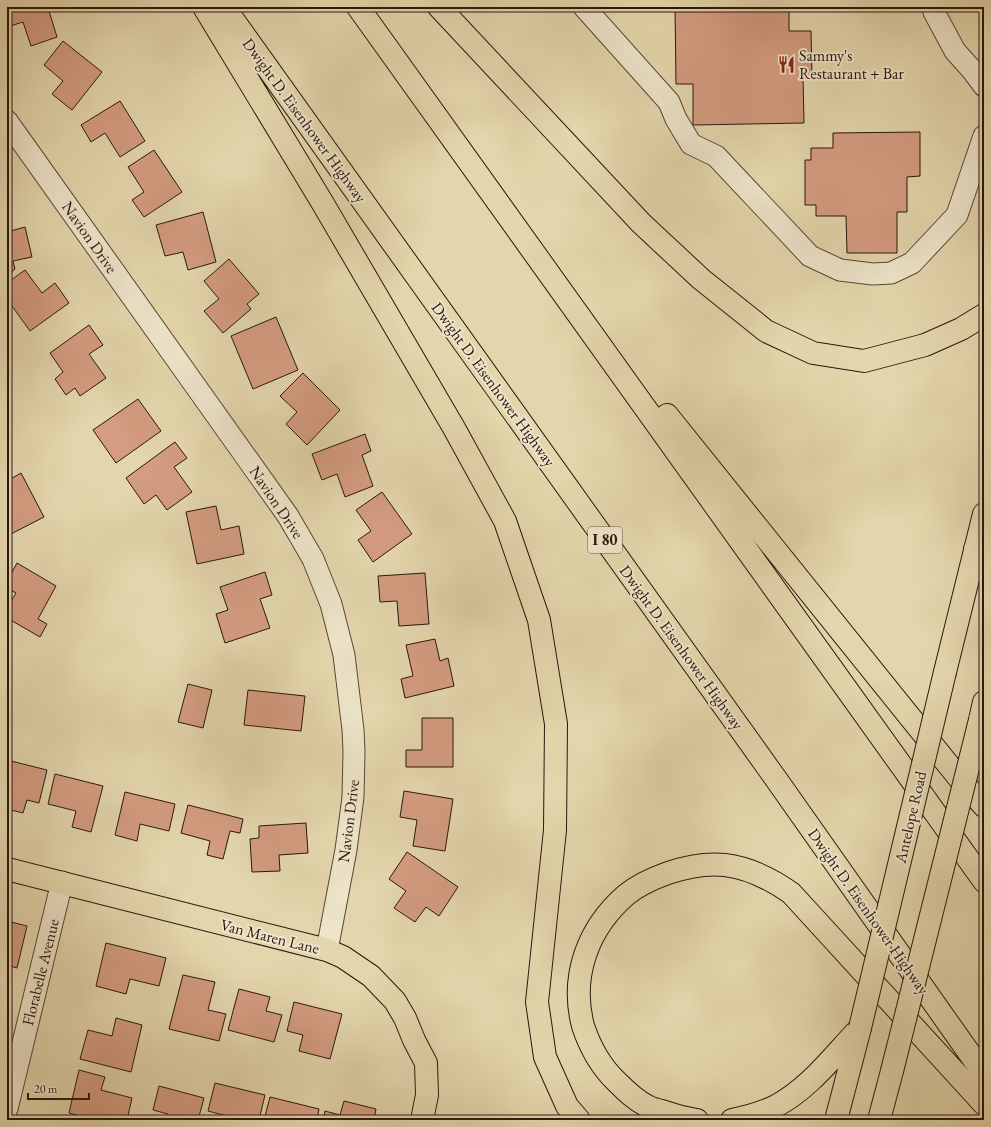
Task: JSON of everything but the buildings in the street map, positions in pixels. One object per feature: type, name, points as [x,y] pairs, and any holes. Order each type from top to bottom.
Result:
[{"type":"main road","points":[[204,7],[322,202],[468,454],[504,521],[538,620],[556,724],[556,732],[555,830],[537,1002],[545,1057],[567,1106],[579,1120]]},
{"type":"main road","name":"Dwight D. Eisenhower Highway","points":[[224,7],[772,773],[984,1074]]},
{"type":"main road","points":[[358,7],[984,881]]},
{"type":"main road","points":[[438,7],[641,223],[701,280],[766,331],[813,353],[864,361],[925,345],[961,330],[984,314]]},
{"type":"main road","points":[[517,229],[959,778],[984,806]]},
{"type":"main road","name":"Antelope Road","points":[[836,1120],[860,1028],[945,672],[980,544],[984,514]]},
{"type":"main road","points":[[879,1120],[983,712]]},
{"type":"main road","points":[[697,1120],[656,1113],[631,1096],[609,1075],[598,1060],[588,1042],[580,1015],[578,996],[584,957],[590,939],[606,914],[627,894],[651,879],[678,869],[696,866],[724,865],[751,871],[776,882],[791,893],[984,1104]]},
{"type":"main road","name":"Van Maren Lane","points":[[7,869],[327,950],[343,956],[371,976],[395,1001],[406,1018],[414,1040],[426,1063],[426,1095],[422,1120]]},
{"type":"main road","points":[[732,1120],[756,1115],[776,1106],[797,1092],[821,1070],[860,1028]]},
{"type":"street","points":[[585,7],[669,102],[676,119],[690,144],[716,156],[810,256],[840,270],[873,274],[891,273],[912,263],[957,215],[984,136]]},
{"type":"street","points":[[933,7],[934,12],[955,51],[984,86]]},
{"type":"street","name":"Navion Drive","points":[[11,135],[288,516],[313,559],[331,604],[344,655],[354,752],[353,797],[346,850],[327,950]]},
{"type":"street","name":"Florabelle Avenue","points":[[7,1109],[62,882]]},
{"type":"place","name":"Sammy's Restaurant + Bar","points":[[786,64]]}]
